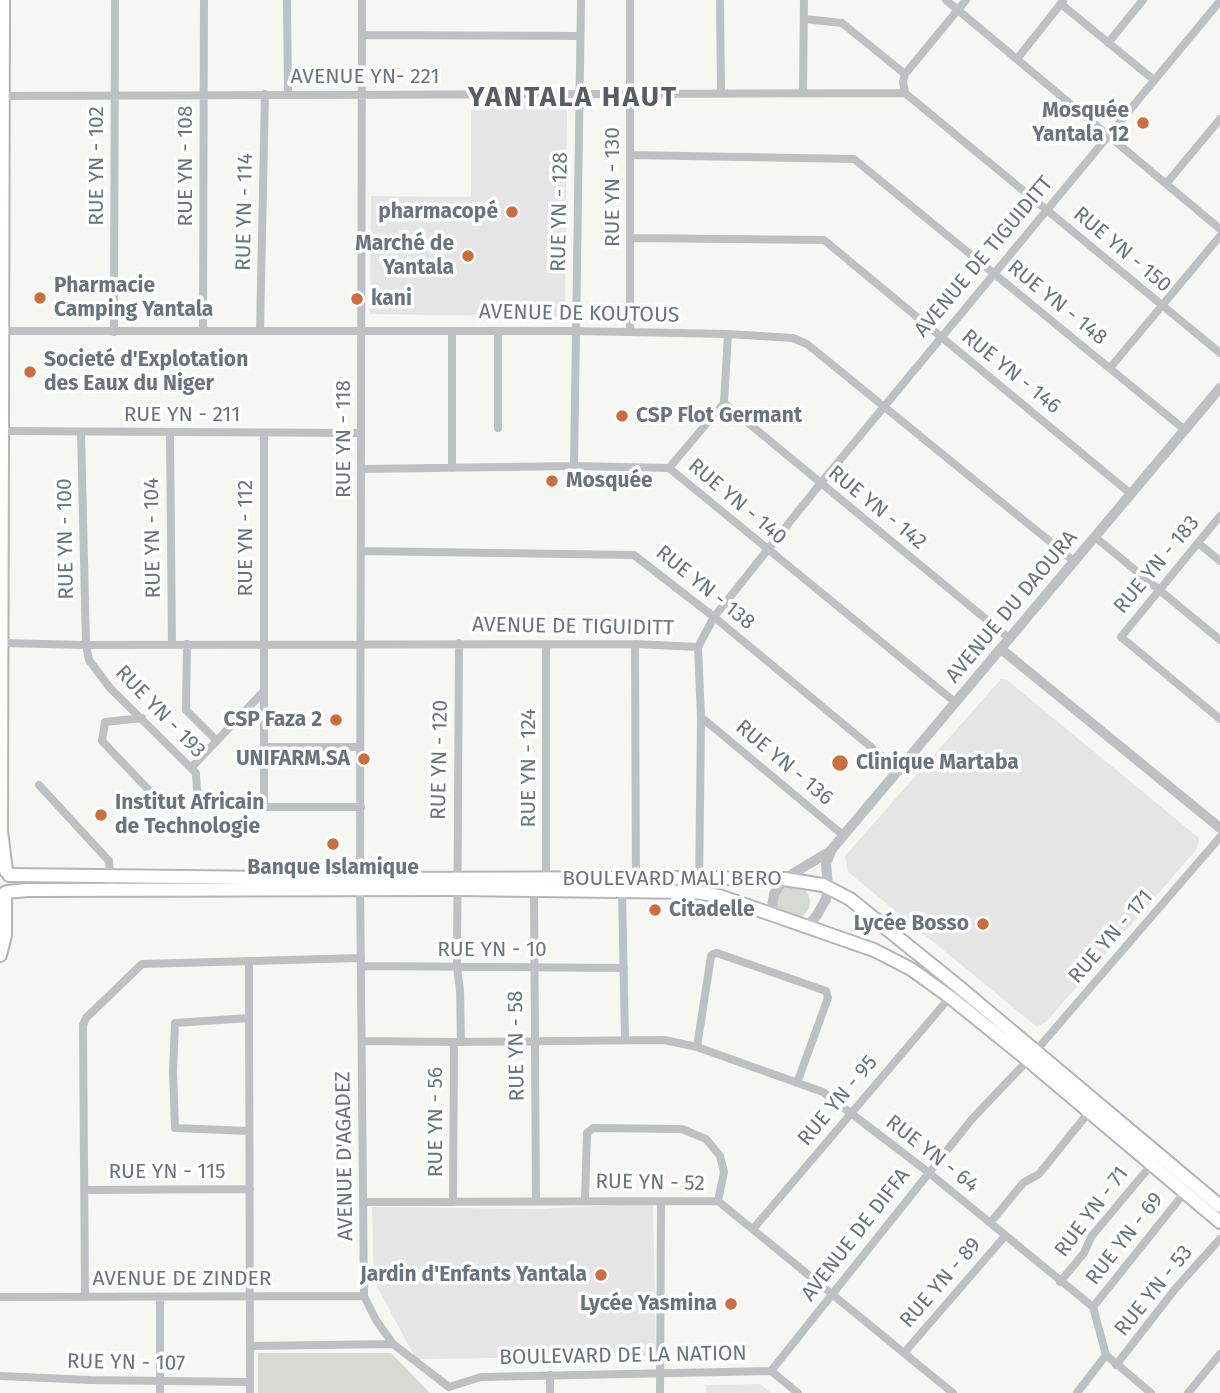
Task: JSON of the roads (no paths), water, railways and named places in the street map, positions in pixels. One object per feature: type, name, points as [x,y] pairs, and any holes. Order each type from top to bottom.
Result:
[{"type":"main road","points":[[0,955],[5,935],[4,893],[10,885],[5,872],[0,832],[4,331],[3,0]]},
{"type":"main road","name":"BOULEVARD MALI BERO","points":[[5,872],[112,883]]},
{"type":"main road","name":"BOULEVARD MALI BERO","points":[[542,886],[636,877],[699,877],[785,879],[828,887],[850,899],[960,987],[1089,1112],[1220,1222]]},
{"type":"main road","name":"BOULEVARD MALI BERO","points":[[4,893],[112,883],[456,883],[719,896],[874,950],[902,963],[1031,1056],[1220,1206]]},
{"type":"street","name":"RUE YN - 102","points":[[114,332],[115,0]]},
{"type":"street","name":"RUE YN - 108","points":[[204,0],[204,331]]},
{"type":"street","points":[[288,0],[288,94]]},
{"type":"street","name":"RUE YN - 118","points":[[360,884],[362,0]]},
{"type":"street","name":"RUE YN - 128","points":[[574,466],[581,0]]},
{"type":"street","name":"RUE YN - 130","points":[[630,0],[630,332]]},
{"type":"street","points":[[720,0],[721,93]]},
{"type":"street","points":[[803,93],[804,0]]},
{"type":"street","points":[[946,0],[1220,229]]},
{"type":"street","points":[[905,93],[905,74],[965,0]]},
{"type":"street","points":[[1108,43],[1143,0]]},
{"type":"street","name":"AVENUE DE TIGUIDITT","points":[[1,643],[698,646],[714,617],[883,406],[1220,1]]},
{"type":"street","points":[[1017,59],[1062,2],[1154,80]]},
{"type":"street","points":[[804,19],[842,23],[905,74]]},
{"type":"street","points":[[362,35],[580,36]]},
{"type":"street","name":"AVENUE YN- 221","points":[[4,96],[905,93]]},
{"type":"street","name":"RUE YN - 150","points":[[905,93],[1220,353]]},
{"type":"street","name":"RUE YN - 114","points":[[260,330],[265,94]]},
{"type":"street","points":[[1166,184],[1220,119]]},
{"type":"street","points":[[1212,129],[1220,136]]},
{"type":"street","name":"RUE YN - 148","points":[[630,155],[854,159],[1185,430]]},
{"type":"street","points":[[1110,368],[1220,236]]},
{"type":"street","name":"RUE YN - 146","points":[[630,237],[824,240],[1131,494]]},
{"type":"street","name":"AVENUE DE KOUTOUS","points":[[4,331],[576,331],[728,334],[800,340],[1075,562]]},
{"type":"street","points":[[452,331],[452,468]]},
{"type":"street","points":[[498,331],[498,428]]},
{"type":"street","points":[[669,468],[724,404],[728,334]]},
{"type":"street","name":"AVENUE DU DAOURA","points":[[785,879],[832,849],[844,836],[1220,388]]},
{"type":"street","name":"RUE YN - 142","points":[[724,404],[1010,639]]},
{"type":"street","name":"RUE YN - 211","points":[[2,430],[361,433]]},
{"type":"street","name":"RUE YN - 100","points":[[81,432],[86,645]]},
{"type":"street","name":"RUE YN - 104","points":[[170,432],[172,644]]},
{"type":"street","name":"RUE YN - 112","points":[[264,433],[264,808]]},
{"type":"street","name":"RUE YN - 140","points":[[361,469],[574,466],[669,468],[767,551],[956,703]]},
{"type":"street","name":"RUE YN - 183","points":[[1220,516],[1121,636],[1220,719]]},
{"type":"street","points":[[1095,537],[1220,640]]},
{"type":"street","points":[[1198,543],[1220,561]]},
{"type":"street","name":"RUE YN - 138","points":[[361,551],[628,554],[640,558],[900,771]]},
{"type":"street","name":"RUE YN - 120","points":[[456,883],[458,643]]},
{"type":"street","points":[[187,644],[186,710],[216,740]]},
{"type":"street","points":[[635,644],[636,891]]},
{"type":"street","name":"RUE YN - 193","points":[[86,645],[89,660],[103,680],[196,775],[198,807]]},
{"type":"street","name":"RUE YN - 124","points":[[542,886],[546,645]]},
{"type":"street","points":[[698,646],[701,716],[699,893]]},
{"type":"street","points":[[1000,649],[1220,828]]},
{"type":"street","points":[[191,768],[264,692]]},
{"type":"street","name":"RUE YN - 136","points":[[701,716],[844,836]]},
{"type":"street","points":[[142,718],[105,722],[102,741],[164,806],[361,807]]},
{"type":"street","points":[[264,747],[360,747]]},
{"type":"street","points":[[39,785],[109,861],[112,883]]},
{"type":"street","name":"RUE YN - 171","points":[[1031,1056],[1220,837]]},
{"type":"street","points":[[807,927],[822,907],[828,887],[826,870],[832,849]]},
{"type":"street","points":[[771,914],[774,894],[785,879]]},
{"type":"street","name":"RUE YN - 56","points":[[453,1202],[460,990],[457,968],[456,883]]},
{"type":"street","name":"AVENUE D'AGADEZ","points":[[360,884],[364,1296],[376,1320],[393,1344],[449,1390]]},
{"type":"street","name":"RUE YN - 58","points":[[536,1200],[534,967],[542,886]]},
{"type":"street","points":[[622,891],[625,1040]]},
{"type":"street","points":[[696,1047],[713,954],[717,953],[826,991],[828,998],[797,1083]]},
{"type":"street","points":[[248,961],[250,1393]]},
{"type":"street","name":"RUE YN - 10","points":[[85,1297],[83,1025],[86,1018],[142,964],[248,961],[361,962],[457,968],[624,968]]},
{"type":"street","name":"RUE YN - 95","points":[[753,1229],[950,997]]},
{"type":"street","points":[[249,1018],[175,1023],[173,1072],[175,1128],[249,1131]]},
{"type":"street","name":"RUE YN - 64","points":[[362,1041],[664,1040],[696,1047],[823,1092],[928,1172],[1093,1307]]},
{"type":"street","name":"AVENUE DE DIFFA","points":[[771,1371],[928,1172],[972,1119],[1031,1056]]},
{"type":"street","points":[[990,1223],[1023,1183],[1040,1174],[1089,1112]]},
{"type":"street","points":[[585,1200],[587,1133],[593,1128],[682,1129],[706,1139],[720,1156],[724,1172],[718,1201]]},
{"type":"street","name":"RUE YN - 71","points":[[1060,1282],[1084,1253],[1091,1237],[1152,1164]]},
{"type":"street","name":"RUE YN - 115","points":[[85,1190],[250,1189]]},
{"type":"street","name":"RUE YN - 69","points":[[1093,1307],[1185,1192]]},
{"type":"street","name":"RUE YN - 52","points":[[363,1202],[718,1201],[953,1393]]},
{"type":"street","points":[[660,1393],[661,1202]]},
{"type":"street","name":"RUE YN - 89","points":[[904,1353],[1005,1236]]},
{"type":"street","name":"RUE YN - 53","points":[[1116,1366],[1176,1288],[1220,1239]]},
{"type":"street","name":"AVENUE DE ZINDER","points":[[0,1297],[364,1296]]},
{"type":"street","points":[[160,1297],[160,1393]]},
{"type":"street","points":[[1093,1307],[1106,1355],[1151,1393]]},
{"type":"street","points":[[250,1346],[393,1344]]},
{"type":"street","points":[[1188,1393],[1220,1354]]},
{"type":"street","points":[[1077,1393],[1106,1355]]},
{"type":"street","name":"BOULEVARD DE LA NATION","points":[[449,1390],[481,1377],[771,1371],[798,1393]]},
{"type":"street","name":"RUE YN - 107","points":[[0,1376],[160,1382],[250,1382]]},
{"type":"street","points":[[550,1376],[550,1393]]},
{"type":"place","name":"Mosquée Yantala 12","points":[[1143,123]]},
{"type":"place","name":"pharmacopé","points":[[512,212]]},
{"type":"place","name":"Marché de Yantala","points":[[468,256]]},
{"type":"place","name":"Pharmacie Camping Yantala","points":[[40,298]]},
{"type":"place","name":"kani","points":[[357,299]]},
{"type":"place","name":"Societé d'Explotation des Eaux du Niger","points":[[30,372]]},
{"type":"place","name":"CSP Flot Germant","points":[[622,416]]},
{"type":"place","name":"Mosquée","points":[[552,481]]},
{"type":"place","name":"CSP Faza 2","points":[[336,720]]},
{"type":"place","name":"UNIFARM.SA","points":[[364,759]]},
{"type":"place","name":"Clinique Martaba","points":[[840,763]]},
{"type":"place","name":"Institut Africain de Technologie","points":[[101,815]]},
{"type":"place","name":"Banque Islamique","points":[[333,844]]},
{"type":"place","name":"Citadelle","points":[[655,910]]},
{"type":"place","name":"Lycée Bosso","points":[[983,924]]},
{"type":"place","name":"Jardin d'Enfants Yantala","points":[[601,1275]]},
{"type":"place","name":"Lycée Yasmina","points":[[731,1304]]},
{"type":"district","name":"YANTALA HAUT","points":[[573,98]]}]
